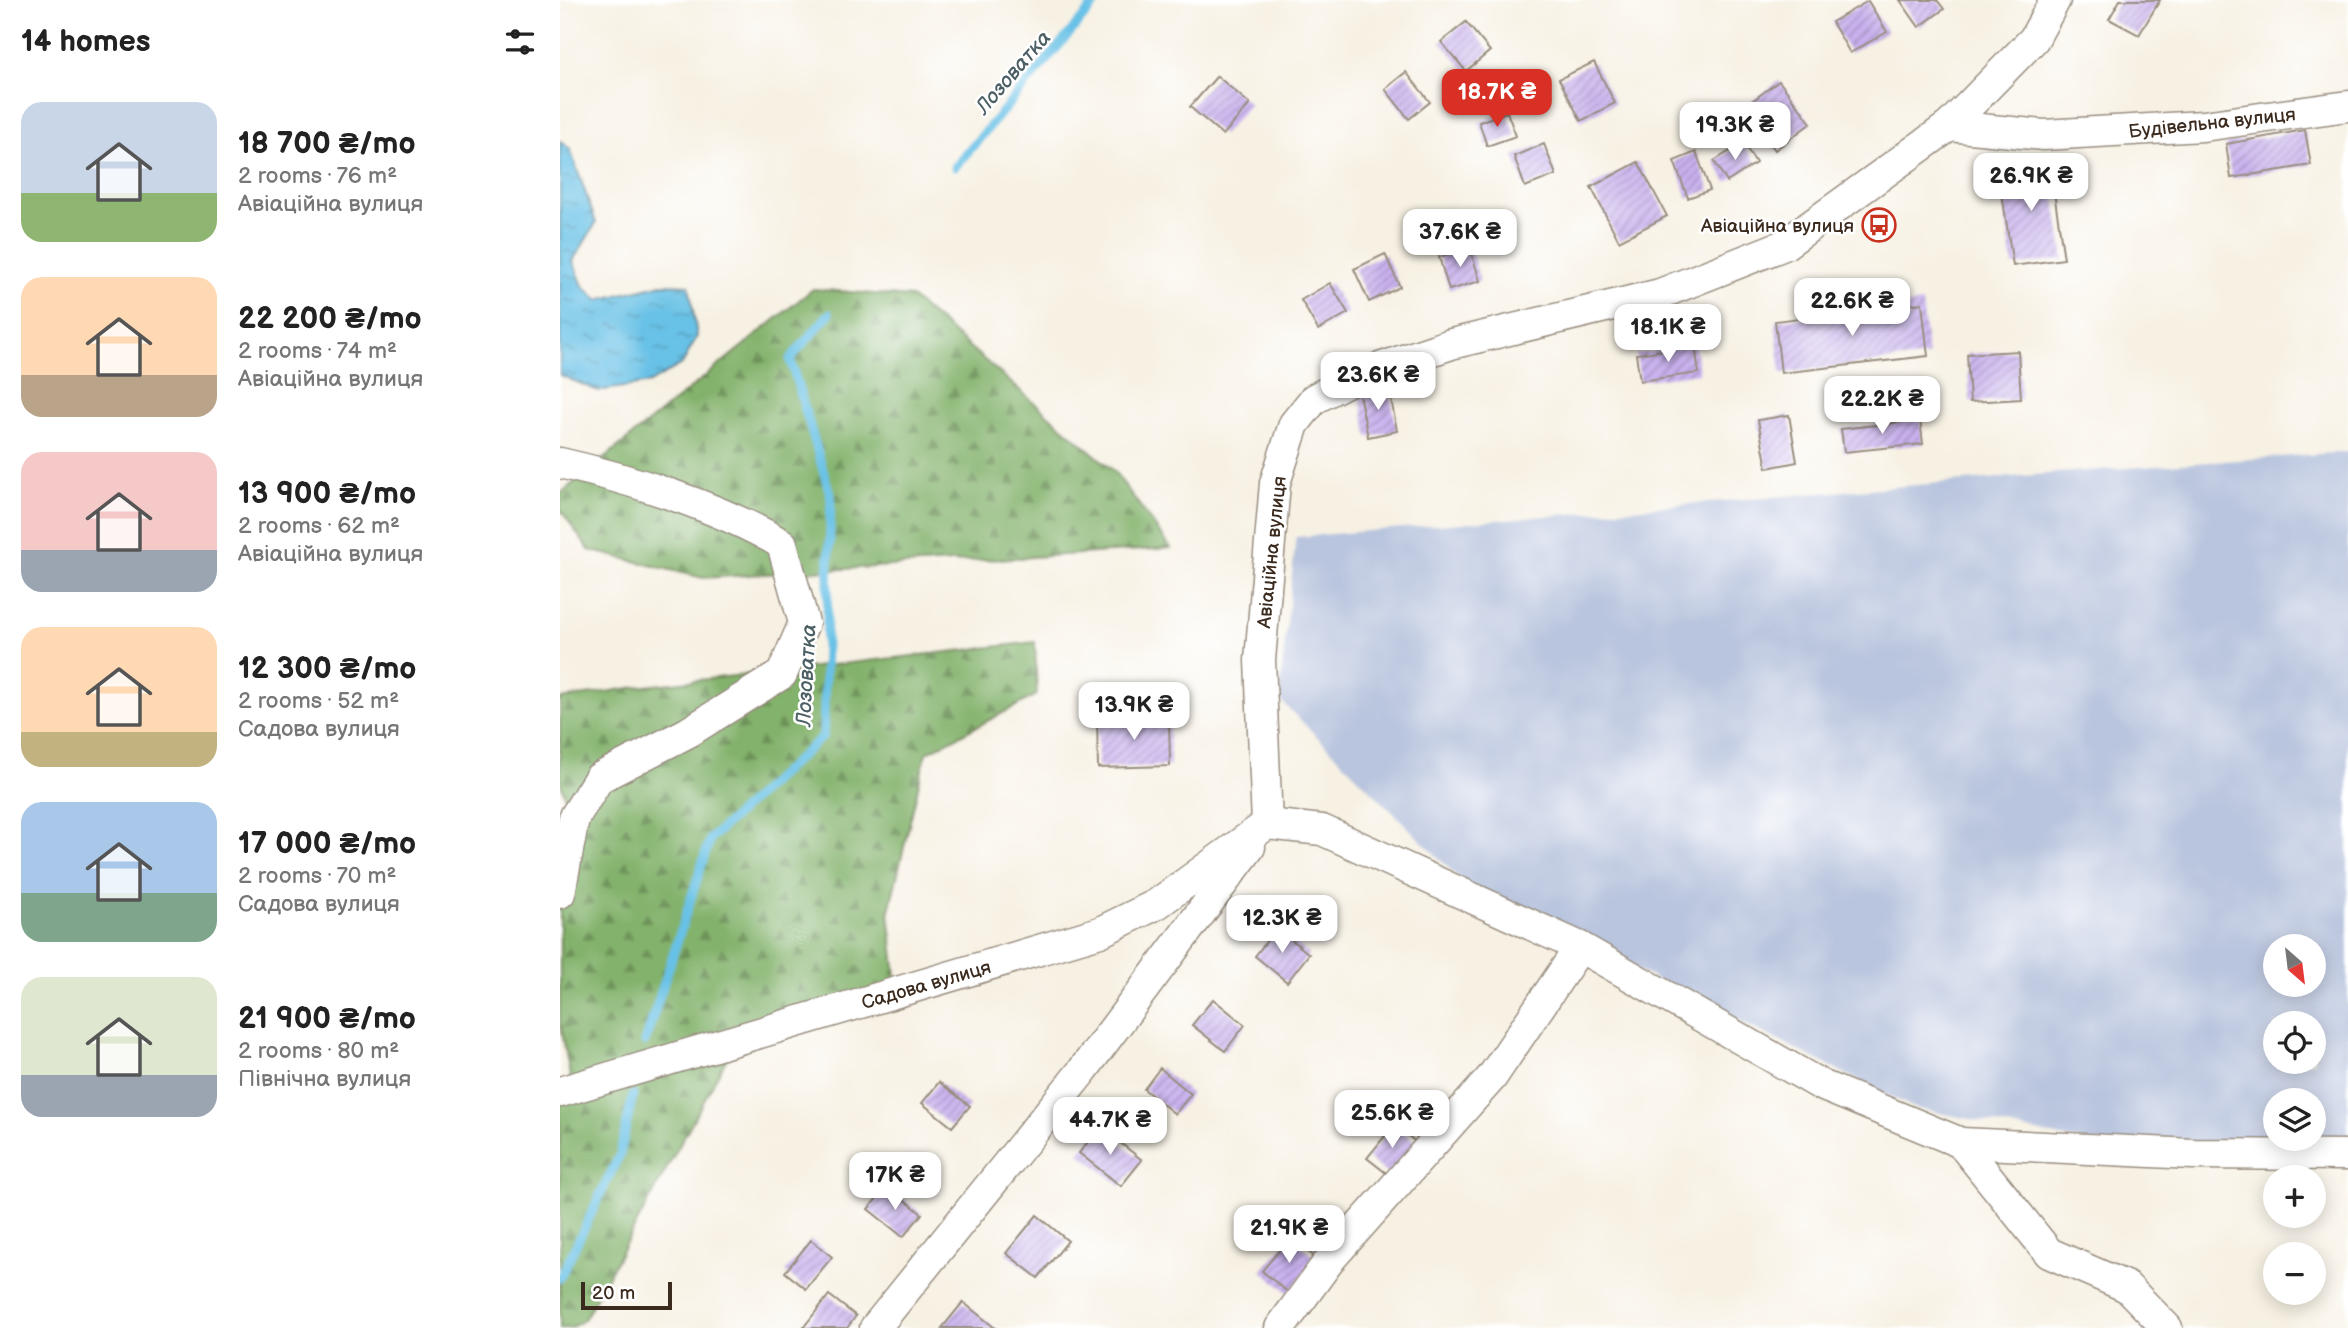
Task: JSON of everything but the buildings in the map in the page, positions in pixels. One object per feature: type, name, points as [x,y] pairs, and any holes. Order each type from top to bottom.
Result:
[{"type":"street","name":"Авіаційна вулиця","points":[[1266,824],[1260,660],[1275,483],[1294,424],[1314,399],[1359,375],[1451,344],[1660,295],[1784,245],[1950,126],[2034,39],[2055,0]]},
{"type":"street","name":"Будівельна вулиця","points":[[1950,126],[2043,135],[2203,126],[2348,106]]},
{"type":"street","points":[[560,463],[743,521],[782,544],[804,623],[782,674],[687,733],[599,778],[574,818],[560,893]]},
{"type":"street","points":[[875,1328],[1083,1070],[1266,824],[1322,830],[1580,947],[1821,1085],[1961,1143],[2193,1154],[2348,1155]]},
{"type":"street","name":"Садова вулиця","points":[[560,1092],[1100,932],[1157,904],[1266,824]]},
{"type":"street","points":[[1279,1328],[1332,1257],[1492,1077],[1580,947]]},
{"type":"street","points":[[1961,1143],[2049,1253],[2127,1287],[2167,1328]]},
{"type":"shaded area","points":[[2348,452],[2348,1165],[2113,1147],[1914,1108],[1589,946],[1507,926],[1279,699],[1296,537],[2071,472]]},
{"type":"green space","points":[[813,289],[911,297],[1114,471],[1171,548],[703,578],[589,550],[560,509],[560,494]]},
{"type":"green space","points":[[1035,642],[1037,695],[926,753],[889,911],[898,996],[733,1047],[584,1320],[570,1328],[560,1328],[560,1092],[572,1088],[560,1020],[560,893],[574,818],[560,782],[560,699],[637,687]]},
{"type":"water","points":[[560,141],[570,149],[596,223],[573,261],[583,286],[598,300],[662,284],[689,285],[697,336],[683,363],[650,383],[598,391],[560,375]]},
{"type":"waterway","name":"Лозоватка","points":[[955,167],[1098,0]]},
{"type":"waterway","name":"Лозоватка","points":[[645,1042],[710,839],[823,736],[831,497],[790,359],[829,314]]},
{"type":"waterway","name":"Лозоватка","points":[[560,1278],[620,1154],[633,1095]]},
{"type":"place","name":"Авіаційна вулиця","points":[[1879,225]]}]
